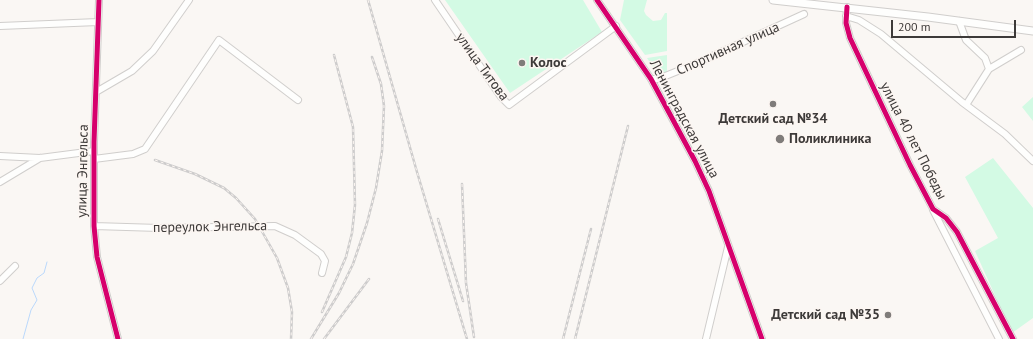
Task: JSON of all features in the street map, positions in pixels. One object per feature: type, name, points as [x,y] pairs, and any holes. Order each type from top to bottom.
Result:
[{"type":"main road","points":[[773,0],[822,5],[829,3],[847,7],[1033,31]]},
{"type":"main road","points":[[803,0],[822,5]]},
{"type":"street","name":"улица Энгельса","points":[[99,0],[94,151],[94,226],[97,257],[118,339]]},
{"type":"street","points":[[96,92],[132,71],[153,51],[189,0]]},
{"type":"street","name":"улица Титова","points":[[435,0],[501,97],[509,105],[616,26]]},
{"type":"street","name":"Ленинградская улица","points":[[597,0],[616,26],[650,79],[709,191],[762,339]]},
{"type":"street","points":[[603,9],[605,0]]},
{"type":"street","name":"улица 40 лет Победы","points":[[847,7],[847,30],[853,46],[932,209],[999,339]]},
{"type":"street","name":"Спортивная улица","points":[[650,79],[658,79],[677,72],[804,14]]},
{"type":"street","points":[[846,16],[859,20],[881,34],[966,105],[1005,134],[1033,161]]},
{"type":"street","points":[[959,21],[966,40],[985,58],[989,69]]},
{"type":"street","points":[[0,26],[98,22]]},
{"type":"street","points":[[94,159],[133,154],[145,149],[219,40],[298,100]]},
{"type":"street","points":[[966,105],[989,69],[1021,50]]},
{"type":"street","points":[[0,156],[40,158],[94,151]]},
{"type":"street","points":[[0,182],[40,158]]},
{"type":"street","name":"улица 40 лет Победы","points":[[932,209],[946,218],[957,232],[1013,339]]},
{"type":"street","name":"переулок Энгельса","points":[[94,226],[159,228],[275,226],[295,234],[321,254],[325,260],[322,273]]},
{"type":"street","points":[[706,339],[728,247]]},
{"type":"street","points":[[0,281],[15,266]]},
{"type":"green space","name":"Колос","points":[[445,0],[583,0],[602,32],[510,93]]},
{"type":"green space","points":[[624,0],[647,0],[644,11],[653,21],[661,20],[665,13],[667,13],[667,51],[645,55],[620,20]]},
{"type":"green space","points":[[667,55],[667,72],[658,75],[647,58]]},
{"type":"green space","points":[[1033,97],[1033,121],[1022,107]]},
{"type":"green space","points":[[993,158],[1033,208],[1033,318],[1012,333],[975,251],[998,238],[965,177]]},
{"type":"waterway","points":[[23,339],[31,310],[37,300],[32,288],[37,278],[44,273],[47,262]]},
{"type":"railway","points":[[368,0],[467,339]]},
{"type":"railway","points":[[322,312],[346,257],[352,233],[355,205],[353,127],[334,55]]},
{"type":"railway","points":[[311,339],[339,293],[353,264],[367,223],[376,188],[382,151],[384,106],[381,84],[372,57]]},
{"type":"railway","points":[[575,339],[628,126]]},
{"type":"railway","points":[[155,160],[195,174],[224,188],[236,198],[255,219],[277,258],[288,288],[292,312],[291,339]]},
{"type":"railway","points":[[462,184],[466,283],[474,337]]},
{"type":"railway","points":[[438,219],[463,301]]},
{"type":"railway","points":[[563,339],[591,229]]},
{"type":"railway","points":[[324,339],[369,279]]},
{"type":"cycle path","points":[[99,0],[94,142],[94,226],[97,257],[118,339]]},
{"type":"cycle path","points":[[597,0],[651,79],[695,161],[709,191],[762,339]]},
{"type":"cycle path","points":[[847,7],[846,23],[850,38],[910,165],[933,209],[946,218],[957,232],[1013,339]]},
{"type":"place","name":"Колос","points":[[522,63]]},
{"type":"place","name":"Детский сад №34","points":[[773,104]]},
{"type":"place","name":"Поликлиника","points":[[780,139]]},
{"type":"place","name":"Детский сад №35","points":[[888,315]]}]
